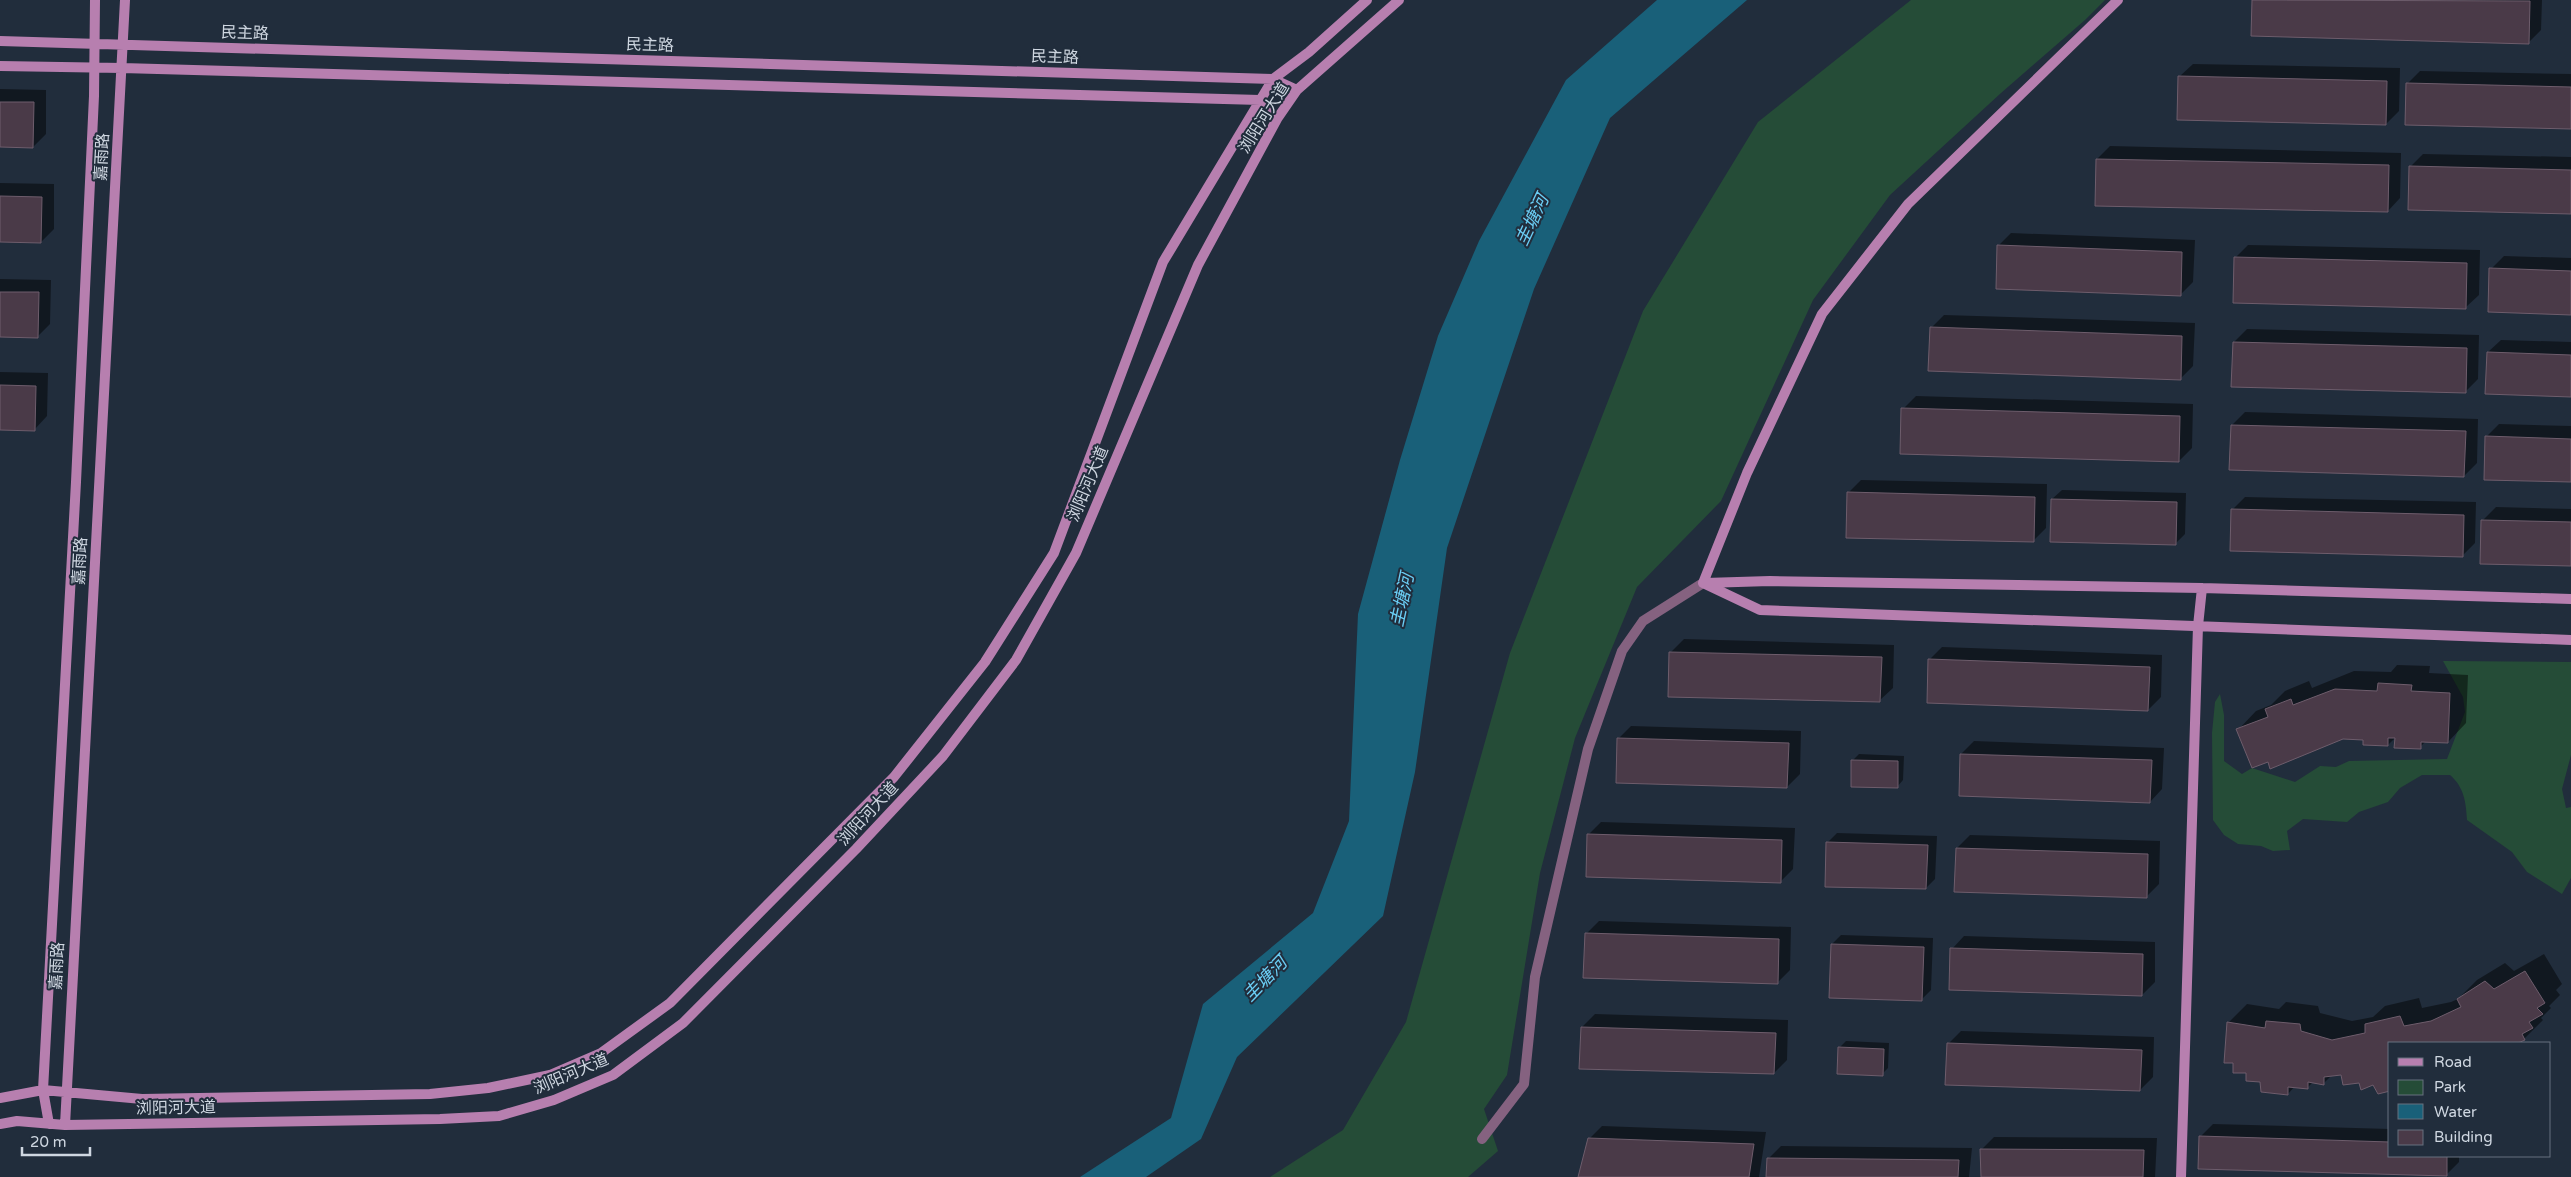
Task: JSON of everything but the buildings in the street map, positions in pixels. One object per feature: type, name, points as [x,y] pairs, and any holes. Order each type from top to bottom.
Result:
[{"type":"main road","name":"嘉雨路","points":[[49,1124],[43,1090],[76,482],[94,68],[95,0]]},
{"type":"main road","name":"嘉雨路","points":[[65,1124],[65,1092],[125,0]]},
{"type":"main road","name":"浏阳河大道","points":[[0,1098],[43,1090],[142,1099],[430,1094],[488,1088],[550,1075],[601,1053],[670,1003],[894,777],[986,662],[1054,553],[1163,262],[1273,79],[1309,52],[1367,0]]},
{"type":"main road","name":"浏阳河大道","points":[[0,1124],[17,1121],[65,1124],[440,1119],[498,1116],[554,1100],[613,1075],[683,1023],[856,849],[943,756],[1016,660],[1076,553],[1198,265],[1277,119],[1297,90],[1399,0]]},
{"type":"main road","points":[[1703,583],[1747,473],[1822,314],[1908,204],[2118,0]]},
{"type":"main road","name":"民主路","points":[[0,42],[124,44],[1273,79],[1297,90]]},
{"type":"main road","points":[[0,66],[1260,100],[1277,119]]},
{"type":"main road","points":[[1703,583],[1770,581],[2202,588],[2571,599]]},
{"type":"main road","points":[[1703,583],[1760,610],[2571,640]]},
{"type":"main road","points":[[2182,1177],[2198,626],[2202,588]]},
{"type":"street","points":[[1482,1139],[1524,1084],[1535,977],[1588,749],[1622,652],[1643,620],[1703,583]]},
{"type":"green space","points":[[1911,0],[2105,0],[1890,195],[1813,300],[1721,501],[1637,587],[1575,738],[1540,873],[1507,1075],[1484,1109],[1498,1151],[1468,1177],[1270,1177],[1343,1130],[1406,1022],[1510,653],[1643,311],[1758,122]]},
{"type":"green space","points":[[2443,661],[2571,662],[2571,755],[2562,789],[2566,808],[2571,807],[2571,878],[2562,894],[2527,872],[2512,852],[2467,820],[2463,795],[2450,775],[2422,775],[2400,788],[2388,802],[2359,812],[2347,822],[2303,819],[2287,831],[2290,850],[2273,851],[2261,846],[2238,844],[2224,835],[2213,820],[2212,733],[2215,702],[2220,694],[2224,715],[2224,761],[2242,774],[2252,768],[2295,782],[2320,766],[2336,767],[2349,761],[2447,759],[2465,712],[2463,697]]},
{"type":"water","name":"圭塘河","points":[[1657,0],[1747,0],[1610,118],[1534,289],[1447,548],[1415,772],[1383,916],[1237,1057],[1201,1139],[1146,1177],[1080,1177],[1171,1118],[1203,1004],[1313,913],[1349,821],[1358,614],[1400,460],[1438,336],[1479,241],[1566,80]]}]
